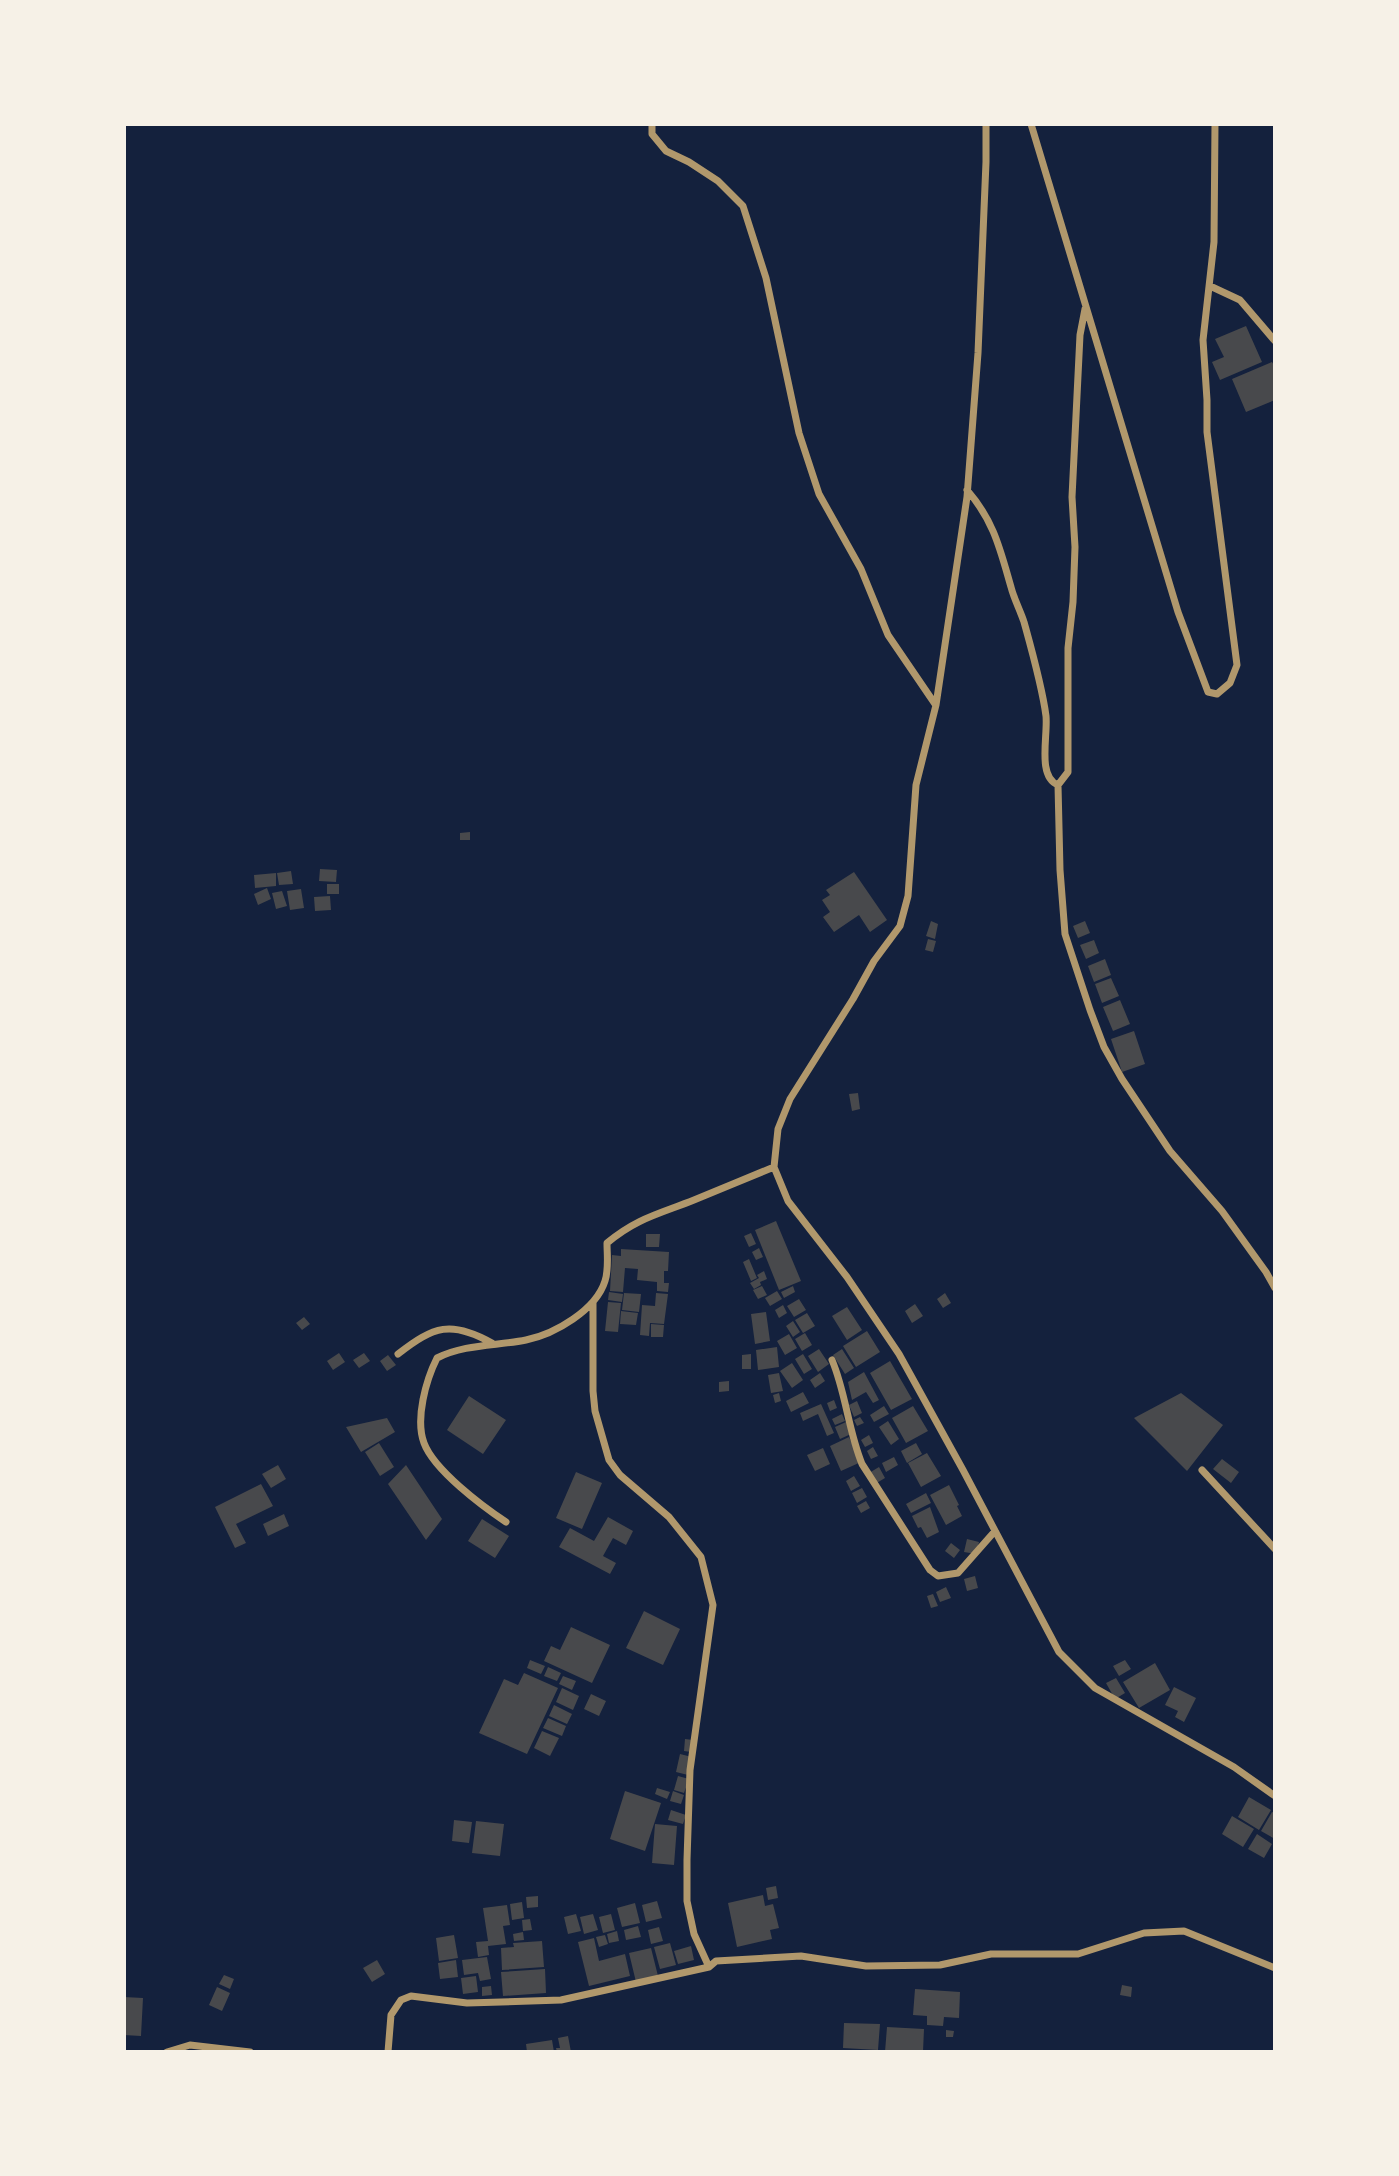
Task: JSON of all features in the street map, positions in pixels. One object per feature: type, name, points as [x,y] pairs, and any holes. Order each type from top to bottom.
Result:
[{"type":"street","points":[[652,124],[652,134],[666,151],[718,181],[743,206],[766,278],[799,433],[819,494],[861,569],[888,635],[936,705]]},
{"type":"street","points":[[986,124],[978,353],[967,490],[936,705],[916,785],[908,896],[900,926],[874,961],[790,1099],[778,1129],[774,1167],[788,1201],[847,1277],[899,1354],[1059,1652],[1095,1688],[1234,1767],[1275,1797]]},
{"type":"street","points":[[1031,124],[1178,612],[1200,677],[1208,692],[1217,694],[1230,683],[1237,665],[1207,432],[1203,340],[1214,242],[1215,124]]},
{"type":"street","points":[[1210,286],[1240,300],[1275,341]]},
{"type":"street","points":[[1086,306],[1080,335],[1072,497],[1074,547],[1073,602],[1068,648],[1068,772],[1058,785],[1065,934],[1104,1047],[1122,1079],[1170,1151],[1222,1211],[1275,1288]]},
{"type":"street","points":[[967,490],[988,520],[1024,622],[1046,719],[1047,777],[1058,785]]},
{"type":"street","points":[[506,1522],[468,1493],[433,1458],[424,1443],[421,1427],[424,1395],[437,1358],[453,1350],[544,1335],[582,1313],[593,1302],[605,1281],[607,1243],[623,1230],[647,1216],[774,1167]]},
{"type":"street","points":[[593,1302],[595,1411],[609,1460],[626,1481],[668,1517],[701,1557],[713,1605],[690,1770],[687,1860],[689,1912],[694,1934],[709,1966]]},
{"type":"street","points":[[398,1354],[427,1334],[456,1328],[492,1344]]},
{"type":"street","points":[[832,1360],[862,1464],[930,1570],[938,1576],[958,1573],[995,1531]]},
{"type":"street","points":[[1202,1470],[1275,1549]]},
{"type":"street","points":[[388,2052],[391,2015],[401,2000],[411,1996],[467,2003],[561,2000],[709,1966],[716,1961],[801,1956],[866,1966],[940,1965],[991,1954],[1078,1954],[1144,1933],[1184,1931],[1275,1968]]},
{"type":"street","points":[[167,2052],[190,2045],[250,2052]]},
{"type":"building","points":[[1246,326],[1262,362],[1220,380],[1212,362],[1224,357],[1215,339]]},
{"type":"building","points":[[1272,362],[1275,367],[1275,400],[1246,412],[1232,379]]},
{"type":"building","points":[[470,832],[470,840],[460,840],[460,833]]},
{"type":"building","points":[[320,869],[337,870],[336,882],[319,881]]},
{"type":"building","points":[[291,871],[293,884],[279,885],[277,873]]},
{"type":"building","points":[[854,872],[887,920],[870,932],[859,915],[834,932],[823,917],[830,912],[822,900],[830,895],[826,890]]},
{"type":"building","points":[[276,873],[276,886],[255,888],[254,875]]},
{"type":"building","points":[[327,884],[339,884],[339,894],[327,894]]},
{"type":"building","points":[[267,888],[271,899],[258,905],[254,894]]},
{"type":"building","points":[[301,889],[304,908],[290,910],[287,891]]},
{"type":"building","points":[[282,891],[287,906],[276,909],[272,893]]},
{"type":"building","points":[[330,896],[331,910],[315,911],[314,897]]},
{"type":"building","points":[[931,921],[938,924],[935,939],[926,936]]},
{"type":"building","points":[[1085,921],[1090,933],[1078,938],[1073,926]]},
{"type":"building","points":[[928,939],[936,941],[933,952],[925,950]]},
{"type":"building","points":[[1094,940],[1099,953],[1086,959],[1080,945]]},
{"type":"building","points":[[1105,959],[1111,975],[1094,982],[1088,966]]},
{"type":"building","points":[[1111,978],[1119,996],[1102,1003],[1095,984]]},
{"type":"building","points":[[1120,1000],[1130,1024],[1113,1031],[1103,1007]]},
{"type":"building","points":[[1134,1031],[1145,1064],[1122,1072],[1111,1039]]},
{"type":"building","points":[[858,1093],[860,1109],[852,1111],[849,1094]]},
{"type":"building","points":[[776,1221],[801,1281],[779,1290],[755,1230]]},
{"type":"building","points":[[751,1233],[756,1244],[749,1247],[744,1236]]},
{"type":"building","points":[[646,1234],[660,1234],[659,1247],[646,1247]]},
{"type":"building","points":[[759,1248],[763,1257],[756,1260],[752,1252]]},
{"type":"building","points":[[621,1249],[669,1252],[668,1271],[664,1271],[664,1283],[669,1283],[668,1292],[657,1291],[657,1282],[637,1280],[638,1269],[625,1268],[623,1292],[610,1291],[612,1255],[621,1256]]},
{"type":"building","points":[[749,1259],[757,1278],[751,1281],[743,1262]]},
{"type":"building","points":[[764,1271],[767,1279],[754,1289],[750,1283]]},
{"type":"building","points":[[762,1286],[767,1295],[758,1299],[753,1290]]},
{"type":"building","points":[[793,1286],[795,1292],[784,1298],[781,1292]]},
{"type":"building","points":[[777,1291],[782,1299],[770,1306],[765,1298]]},
{"type":"building","points":[[609,1292],[623,1294],[622,1302],[608,1300]]},
{"type":"building","points":[[624,1293],[641,1294],[639,1312],[622,1310]]},
{"type":"building","points":[[656,1293],[668,1294],[664,1324],[650,1323],[649,1336],[640,1335],[642,1305],[655,1306]]},
{"type":"building","points":[[945,1293],[951,1303],[943,1308],[937,1299]]},
{"type":"building","points":[[799,1299],[806,1310],[794,1317],[787,1306]]},
{"type":"building","points":[[608,1302],[621,1303],[618,1332],[605,1331]]},
{"type":"building","points":[[915,1304],[923,1316],[912,1323],[905,1311]]},
{"type":"building","points":[[783,1305],[787,1313],[779,1318],[775,1310]]},
{"type":"building","points":[[847,1307],[862,1330],[847,1340],[832,1316]]},
{"type":"building","points":[[621,1311],[638,1313],[636,1325],[620,1324]]},
{"type":"building","points":[[766,1312],[770,1341],[755,1344],[751,1314]]},
{"type":"building","points":[[807,1313],[815,1326],[803,1333],[795,1320]]},
{"type":"building","points":[[304,1317],[310,1324],[302,1330],[296,1323]]},
{"type":"building","points":[[793,1321],[800,1332],[793,1337],[786,1326]]},
{"type":"building","points":[[651,1324],[664,1325],[663,1337],[651,1337]]},
{"type":"building","points":[[867,1331],[880,1352],[856,1367],[843,1346]]},
{"type":"building","points":[[805,1333],[812,1345],[802,1351],[795,1339]]},
{"type":"building","points":[[789,1334],[797,1348],[785,1355],[777,1341]]},
{"type":"building","points":[[777,1347],[779,1367],[758,1370],[756,1350]]},
{"type":"building","points":[[819,1349],[829,1364],[818,1372],[808,1356]]},
{"type":"building","points":[[842,1349],[854,1368],[845,1374],[833,1355]]},
{"type":"building","points":[[339,1353],[345,1362],[333,1370],[327,1361]]},
{"type":"building","points":[[364,1353],[370,1361],[359,1368],[353,1360]]},
{"type":"building","points":[[751,1354],[751,1369],[742,1369],[742,1355]]},
{"type":"building","points":[[803,1354],[812,1369],[804,1374],[795,1359]]},
{"type":"building","points":[[388,1355],[396,1365],[387,1371],[380,1361]]},
{"type":"building","points":[[890,1361],[912,1399],[891,1410],[870,1373]]},
{"type":"building","points":[[792,1363],[803,1380],[792,1388],[780,1371]]},
{"type":"building","points":[[864,1372],[879,1400],[873,1403],[866,1392],[852,1400],[848,1382]]},
{"type":"building","points":[[779,1373],[783,1391],[771,1393],[768,1375]]},
{"type":"building","points":[[820,1373],[825,1381],[815,1388],[810,1380]]},
{"type":"building","points":[[729,1381],[729,1391],[719,1392],[719,1382]]},
{"type":"building","points":[[803,1392],[809,1403],[791,1412],[786,1401]]},
{"type":"building","points":[[779,1393],[781,1401],[775,1403],[773,1395]]},
{"type":"building","points":[[1181,1393],[1223,1425],[1187,1471],[1134,1418]]},
{"type":"building","points":[[469,1396],[506,1420],[483,1454],[447,1430]]},
{"type":"building","points":[[834,1400],[837,1408],[830,1411],[827,1403]]},
{"type":"building","points":[[857,1401],[862,1413],[854,1417],[849,1405]]},
{"type":"building","points":[[821,1404],[834,1433],[827,1436],[818,1414],[803,1421],[800,1413]]},
{"type":"building","points":[[884,1406],[889,1414],[874,1422],[870,1415]]},
{"type":"building","points":[[913,1406],[928,1431],[906,1443],[892,1418]]},
{"type":"building","points":[[842,1414],[845,1421],[835,1425],[832,1419]]},
{"type":"building","points":[[860,1417],[864,1423],[857,1426],[854,1420]]},
{"type":"building","points":[[387,1418],[395,1432],[361,1452],[346,1427]]},
{"type":"building","points":[[888,1421],[899,1439],[891,1445],[879,1427]]},
{"type":"building","points":[[846,1422],[851,1434],[840,1439],[835,1427]]},
{"type":"building","points":[[869,1435],[873,1443],[865,1447],[861,1440]]},
{"type":"building","points":[[849,1437],[861,1462],[841,1471],[830,1446]]},
{"type":"building","points":[[379,1443],[394,1467],[380,1476],[365,1452]]},
{"type":"building","points":[[916,1443],[922,1454],[907,1463],[901,1451]]},
{"type":"building","points":[[873,1447],[878,1456],[871,1459],[867,1451]]},
{"type":"building","points":[[823,1448],[830,1464],[815,1471],[807,1455]]},
{"type":"building","points":[[927,1453],[941,1476],[921,1487],[908,1463]]},
{"type":"building","points":[[894,1457],[898,1465],[886,1472],[882,1463]]},
{"type":"building","points":[[1222,1459],[1239,1472],[1231,1483],[1213,1469]]},
{"type":"building","points":[[278,1465],[286,1479],[271,1488],[262,1474]]},
{"type":"building","points":[[406,1465],[442,1519],[426,1540],[388,1484]]},
{"type":"building","points":[[879,1467],[885,1478],[875,1484],[869,1473]]},
{"type":"building","points":[[576,1472],[602,1483],[582,1529],[556,1518]]},
{"type":"building","points":[[854,1476],[860,1486],[851,1491],[846,1481]]},
{"type":"building","points":[[261,1484],[273,1506],[236,1524],[246,1543],[235,1548],[215,1507]]},
{"type":"building","points":[[949,1485],[962,1516],[946,1525],[930,1495]]},
{"type":"building","points":[[862,1488],[867,1497],[857,1503],[852,1493]]},
{"type":"building","points":[[926,1493],[931,1503],[911,1513],[906,1504]]},
{"type":"building","points":[[866,1501],[870,1508],[861,1513],[857,1506]]},
{"type":"building","points":[[930,1507],[939,1532],[927,1538],[912,1516]]},
{"type":"building","points":[[284,1514],[289,1526],[268,1536],[263,1524]]},
{"type":"building","points":[[608,1517],[633,1531],[626,1545],[613,1538],[603,1556],[616,1563],[610,1574],[559,1547],[570,1528],[594,1541]]},
{"type":"building","points":[[482,1519],[509,1536],[495,1558],[468,1541]]},
{"type":"building","points":[[967,1539],[979,1542],[976,1554],[964,1552]]},
{"type":"building","points":[[951,1543],[960,1550],[954,1558],[945,1551]]},
{"type":"building","points":[[975,1576],[978,1588],[967,1591],[964,1579]]},
{"type":"building","points":[[946,1587],[951,1598],[940,1602],[936,1592]]},
{"type":"building","points":[[933,1594],[938,1606],[931,1608],[927,1596]]},
{"type":"building","points":[[644,1611],[680,1629],[663,1665],[626,1648]]},
{"type":"building","points":[[571,1627],[610,1645],[592,1683],[544,1661],[551,1646],[560,1650]]},
{"type":"building","points":[[530,1660],[545,1666],[541,1674],[527,1668]]},
{"type":"building","points":[[1125,1660],[1131,1669],[1119,1676],[1113,1666]]},
{"type":"building","points":[[1155,1663],[1170,1690],[1139,1708],[1123,1682]]},
{"type":"building","points":[[548,1667],[561,1673],[557,1681],[544,1676]]},
{"type":"building","points":[[524,1673],[558,1688],[527,1754],[479,1733],[504,1679],[518,1685]]},
{"type":"building","points":[[563,1676],[576,1681],[572,1690],[559,1684]]},
{"type":"building","points":[[1116,1678],[1125,1693],[1115,1699],[1106,1683]]},
{"type":"building","points":[[1174,1687],[1196,1698],[1184,1722],[1175,1717],[1178,1711],[1165,1705]]},
{"type":"building","points":[[562,1688],[579,1696],[573,1710],[556,1702]]},
{"type":"building","points":[[591,1694],[606,1701],[599,1716],[584,1709]]},
{"type":"building","points":[[554,1705],[572,1714],[567,1724],[549,1716]]},
{"type":"building","points":[[548,1718],[566,1726],[562,1736],[543,1728]]},
{"type":"building","points":[[542,1731],[559,1738],[550,1756],[534,1748]]},
{"type":"building","points":[[685,1739],[693,1740],[691,1752],[684,1751]]},
{"type":"building","points":[[680,1754],[692,1757],[688,1775],[676,1772]]},
{"type":"building","points":[[678,1776],[689,1779],[684,1793],[674,1790]]},
{"type":"building","points":[[657,1788],[670,1792],[667,1799],[655,1794]]},
{"type":"building","points":[[625,1791],[661,1803],[645,1851],[610,1839]]},
{"type":"building","points":[[673,1791],[684,1795],[681,1804],[670,1801]]},
{"type":"building","points":[[1249,1797],[1271,1810],[1259,1830],[1238,1817]]},
{"type":"building","points":[[671,1810],[686,1815],[683,1824],[668,1820]]},
{"type":"building","points":[[1272,1812],[1275,1813],[1275,1839],[1261,1831]]},
{"type":"building","points":[[1232,1816],[1254,1829],[1243,1847],[1222,1834]]},
{"type":"building","points":[[454,1820],[472,1822],[469,1843],[452,1841]]},
{"type":"building","points":[[476,1821],[504,1824],[500,1856],[472,1853]]},
{"type":"building","points":[[655,1824],[677,1826],[674,1865],[652,1863]]},
{"type":"building","points":[[1257,1834],[1272,1844],[1264,1858],[1248,1849]]},
{"type":"building","points":[[776,1886],[778,1898],[768,1900],[766,1888]]},
{"type":"building","points":[[763,1895],[765,1906],[773,1904],[779,1928],[770,1930],[772,1939],[737,1947],[728,1903]]},
{"type":"building","points":[[538,1896],[538,1907],[527,1908],[526,1897]]},
{"type":"building","points":[[657,1901],[662,1918],[646,1922],[642,1905]]},
{"type":"building","points":[[522,1902],[524,1918],[512,1920],[510,1904]]},
{"type":"building","points":[[635,1903],[640,1923],[622,1927],[617,1908]]},
{"type":"building","points":[[507,1905],[510,1925],[503,1926],[506,1944],[488,1946],[489,1955],[478,1957],[476,1942],[488,1941],[483,1908]]},
{"type":"building","points":[[576,1914],[581,1931],[568,1934],[564,1917]]},
{"type":"building","points":[[593,1914],[598,1930],[584,1934],[580,1917]]},
{"type":"building","points":[[611,1914],[615,1930],[603,1933],[599,1917]]},
{"type":"building","points":[[530,1919],[532,1930],[523,1931],[522,1920]]},
{"type":"building","points":[[638,1926],[641,1937],[626,1940],[624,1930]]},
{"type":"building","points":[[659,1927],[663,1941],[651,1944],[648,1930]]},
{"type":"building","points":[[617,1931],[619,1941],[609,1943],[607,1934]]},
{"type":"building","points":[[523,1932],[524,1940],[514,1941],[513,1934]]},
{"type":"building","points":[[454,1935],[458,1958],[439,1961],[436,1938]]},
{"type":"building","points":[[605,1935],[608,1944],[599,1947],[596,1937]]},
{"type":"building","points":[[594,1938],[599,1961],[625,1954],[630,1976],[589,1986],[578,1942]]},
{"type":"building","points":[[542,1941],[544,1967],[502,1970],[501,1948],[514,1947],[513,1943]]},
{"type":"building","points":[[670,1943],[676,1965],[660,1969],[654,1947]]},
{"type":"building","points":[[691,1946],[694,1960],[678,1964],[674,1951]]},
{"type":"building","points":[[651,1948],[658,1976],[636,1982],[629,1953]]},
{"type":"building","points":[[487,1957],[491,1979],[480,1981],[478,1973],[464,1975],[462,1960]]},
{"type":"building","points":[[377,1960],[385,1974],[372,1982],[363,1968]]},
{"type":"building","points":[[456,1960],[458,1977],[440,1979],[438,1963]]},
{"type":"building","points":[[545,1969],[546,1993],[503,1996],[501,1972]]},
{"type":"building","points":[[224,1975],[234,1979],[230,1989],[219,1984]]},
{"type":"building","points":[[476,1976],[478,1992],[463,1994],[461,1978]]},
{"type":"building","points":[[1122,1985],[1132,1987],[1131,1997],[1120,1995]]},
{"type":"building","points":[[491,1986],[492,1995],[482,1996],[482,1987]]},
{"type":"building","points":[[217,1987],[230,1993],[222,2011],[209,2005]]},
{"type":"building","points":[[915,1989],[960,1992],[959,2018],[944,2017],[943,2026],[927,2025],[927,2016],[913,2015]]},
{"type":"building","points":[[124,1997],[143,1998],[141,2036],[124,2035]]},
{"type":"building","points":[[844,2023],[880,2024],[878,2050],[843,2048]]},
{"type":"building","points":[[887,2027],[924,2029],[923,2052],[885,2052]]},
{"type":"building","points":[[946,2030],[954,2031],[953,2037],[946,2037]]},
{"type":"building","points":[[568,2036],[571,2052],[557,2052],[556,2048],[560,2048],[558,2038]]},
{"type":"building","points":[[552,2040],[554,2052],[527,2052],[526,2044]]}]
